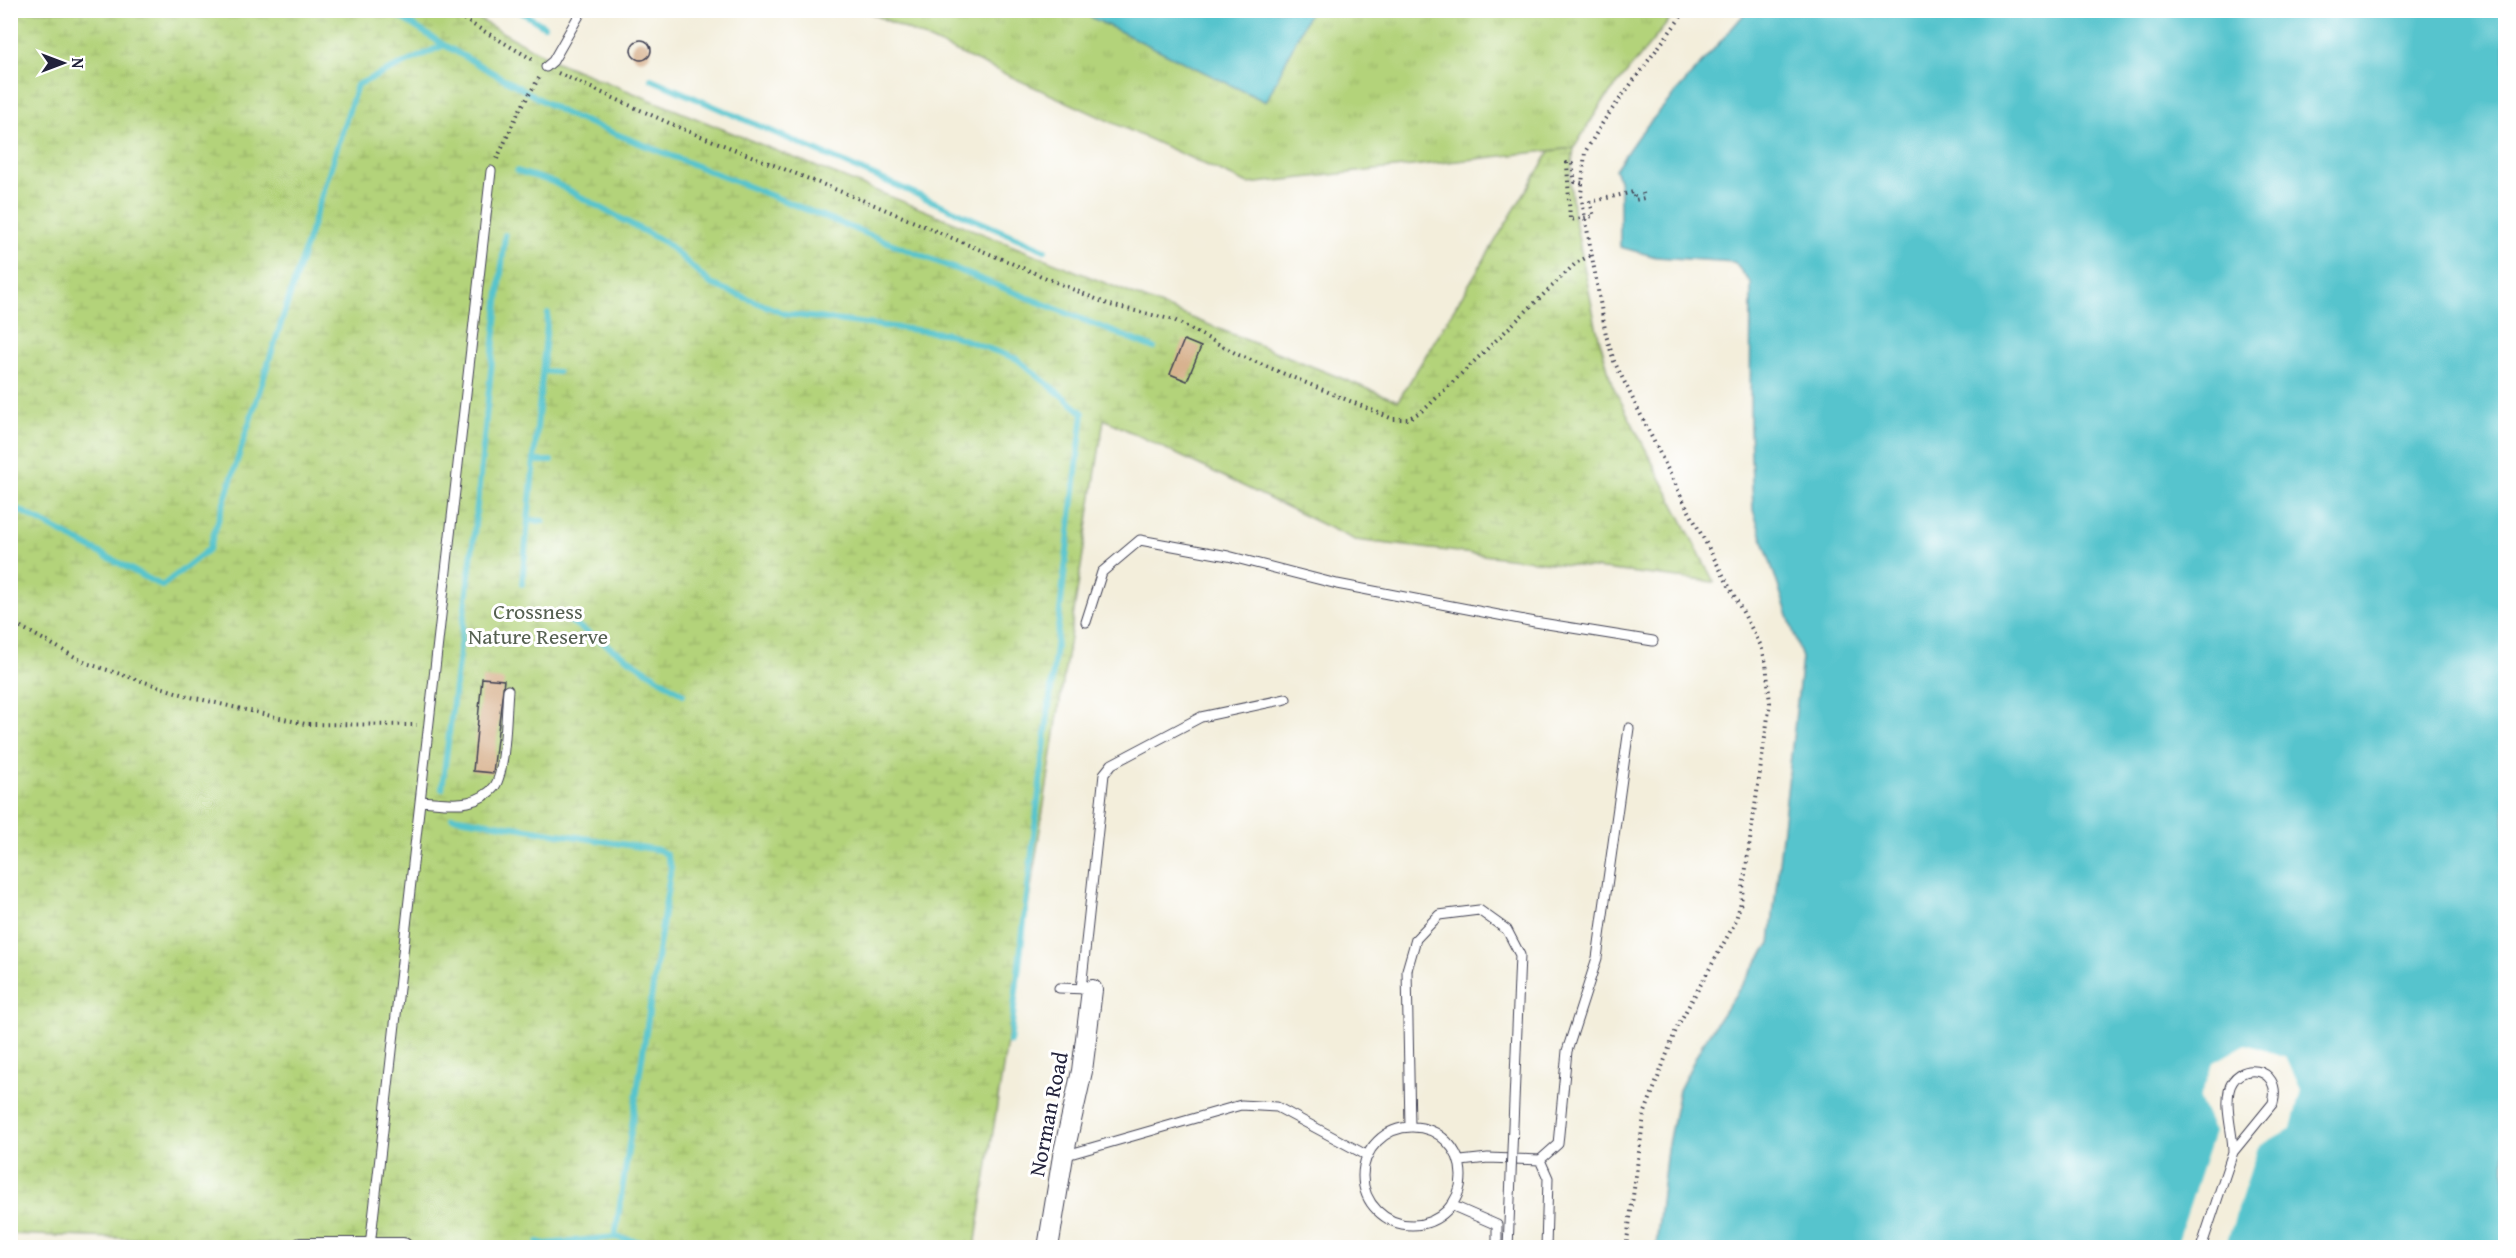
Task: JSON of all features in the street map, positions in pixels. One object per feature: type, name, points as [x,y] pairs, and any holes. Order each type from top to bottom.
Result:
[{"type":"street","name":"Norman Road","points":[[1048,1248],[1063,1156],[1082,1071],[1087,989]]},
{"type":"street","points":[[301,1248],[370,1246],[403,1248]]},
{"type":"lane","points":[[546,67],[554,61],[582,10]]},
{"type":"lane","points":[[370,1246],[422,801],[428,725],[491,171]]},
{"type":"lane","points":[[1086,622],[1102,572],[1140,540],[1228,556],[1337,584],[1535,622],[1653,641]]},
{"type":"lane","points":[[422,801],[454,804],[470,802],[482,797],[494,787],[498,779],[502,754],[508,690]]},
{"type":"lane","points":[[1059,988],[1087,989],[1104,774],[1112,764],[1201,717],[1286,699]]},
{"type":"lane","points":[[1461,1161],[1488,1158],[1540,1160],[1558,1144],[1567,1051],[1597,958],[1629,728]]},
{"type":"lane","points":[[1410,1126],[1407,970],[1416,939],[1439,915],[1479,910],[1507,930],[1520,955],[1508,1248]]},
{"type":"lane","points":[[2201,1248],[2233,1152],[2273,1103],[2275,1095],[2273,1082],[2264,1073],[2256,1071],[2242,1073],[2231,1085],[2228,1103],[2233,1152]]},
{"type":"lane","points":[[1063,1156],[1241,1105],[1278,1107],[1368,1156]]},
{"type":"lane","points":[[1410,1126],[1430,1129],[1450,1143],[1461,1161],[1457,1195],[1451,1205],[1434,1220],[1424,1224],[1405,1226],[1395,1223],[1376,1211],[1368,1200],[1362,1177],[1368,1156],[1372,1147],[1393,1129],[1410,1126]]},
{"type":"lane","points":[[1540,1160],[1548,1178],[1546,1248]]},
{"type":"lane","points":[[1451,1205],[1497,1225],[1497,1248]]},
{"type":"path","points":[[448,10],[546,67],[678,127],[872,204],[1110,304],[1174,320],[1239,355],[1393,419],[1408,418],[1425,409],[1576,264],[1591,255]]},
{"type":"path","points":[[1626,1248],[1644,1115],[1677,1027],[1735,923],[1741,902],[1770,704],[1766,663],[1761,646],[1683,500],[1614,361],[1584,218],[1582,183],[1585,152],[1605,119],[1686,10]]},
{"type":"path","points":[[491,171],[518,113],[546,67]]},
{"type":"path","points":[[1582,183],[1575,182],[1572,164],[1567,164],[1570,220],[1594,216],[1590,202],[1633,192],[1635,200],[1644,198],[1643,193]]},
{"type":"path","points":[[10,621],[86,663],[191,697],[305,724],[428,725]]},
{"type":"green space","name":"Crossness Nature Reserve","points":[[11,11],[464,11],[554,61],[1398,401],[1550,151],[1574,148],[1570,180],[1574,216],[1596,326],[1612,384],[1714,582],[1355,540],[1104,419],[975,1247],[378,1248],[11,1234]]},
{"type":"green space","points":[[866,11],[1677,11],[1602,103],[1574,148],[1248,184]]},
{"type":"water","points":[[1094,10],[1310,11],[1266,102],[1090,17]]},
{"type":"water","points":[[1747,11],[2505,11],[2505,1247],[1656,1247],[1667,1149],[1679,1090],[1703,1043],[1770,943],[1802,658],[1753,510],[1750,427],[1751,283],[1734,262],[1656,257],[1620,247],[1620,183],[1615,169],[1638,136]]},
{"type":"pier","points":[[2246,1044],[2286,1057],[2301,1090],[2291,1128],[2258,1147],[2225,1248],[2176,1247],[2214,1132],[2199,1099],[2213,1063]]},
{"type":"building","points":[[641,40],[648,43],[651,50],[648,57],[641,60],[634,57],[631,50],[634,43]]},
{"type":"building","points":[[1184,340],[1201,347],[1187,381],[1170,374]]},
{"type":"building","points":[[482,678],[504,680],[493,773],[473,771]]},
{"type":"waterway","points":[[389,10],[444,45],[566,114],[1154,348]]},
{"type":"waterway","points":[[518,10],[544,26]]},
{"type":"waterway","points":[[10,505],[162,586],[209,549],[357,85],[444,45]]},
{"type":"waterway","points":[[651,79],[1045,250]]},
{"type":"waterway","points":[[517,171],[553,182],[666,243],[711,284],[786,314],[949,334],[1017,359],[1083,413],[1010,1042]]},
{"type":"waterway","points":[[442,789],[473,544],[505,235]]},
{"type":"waterway","points":[[522,584],[548,314]]},
{"type":"waterway","points":[[543,371],[558,372]]},
{"type":"waterway","points":[[534,461],[551,461]]},
{"type":"waterway","points":[[528,520],[543,521]]},
{"type":"waterway","points":[[562,616],[683,694]]},
{"type":"waterway","points":[[452,817],[659,850],[666,854],[671,867],[615,1237]]},
{"type":"waterway","points":[[538,1242],[545,1244],[615,1237],[671,1248]]}]
